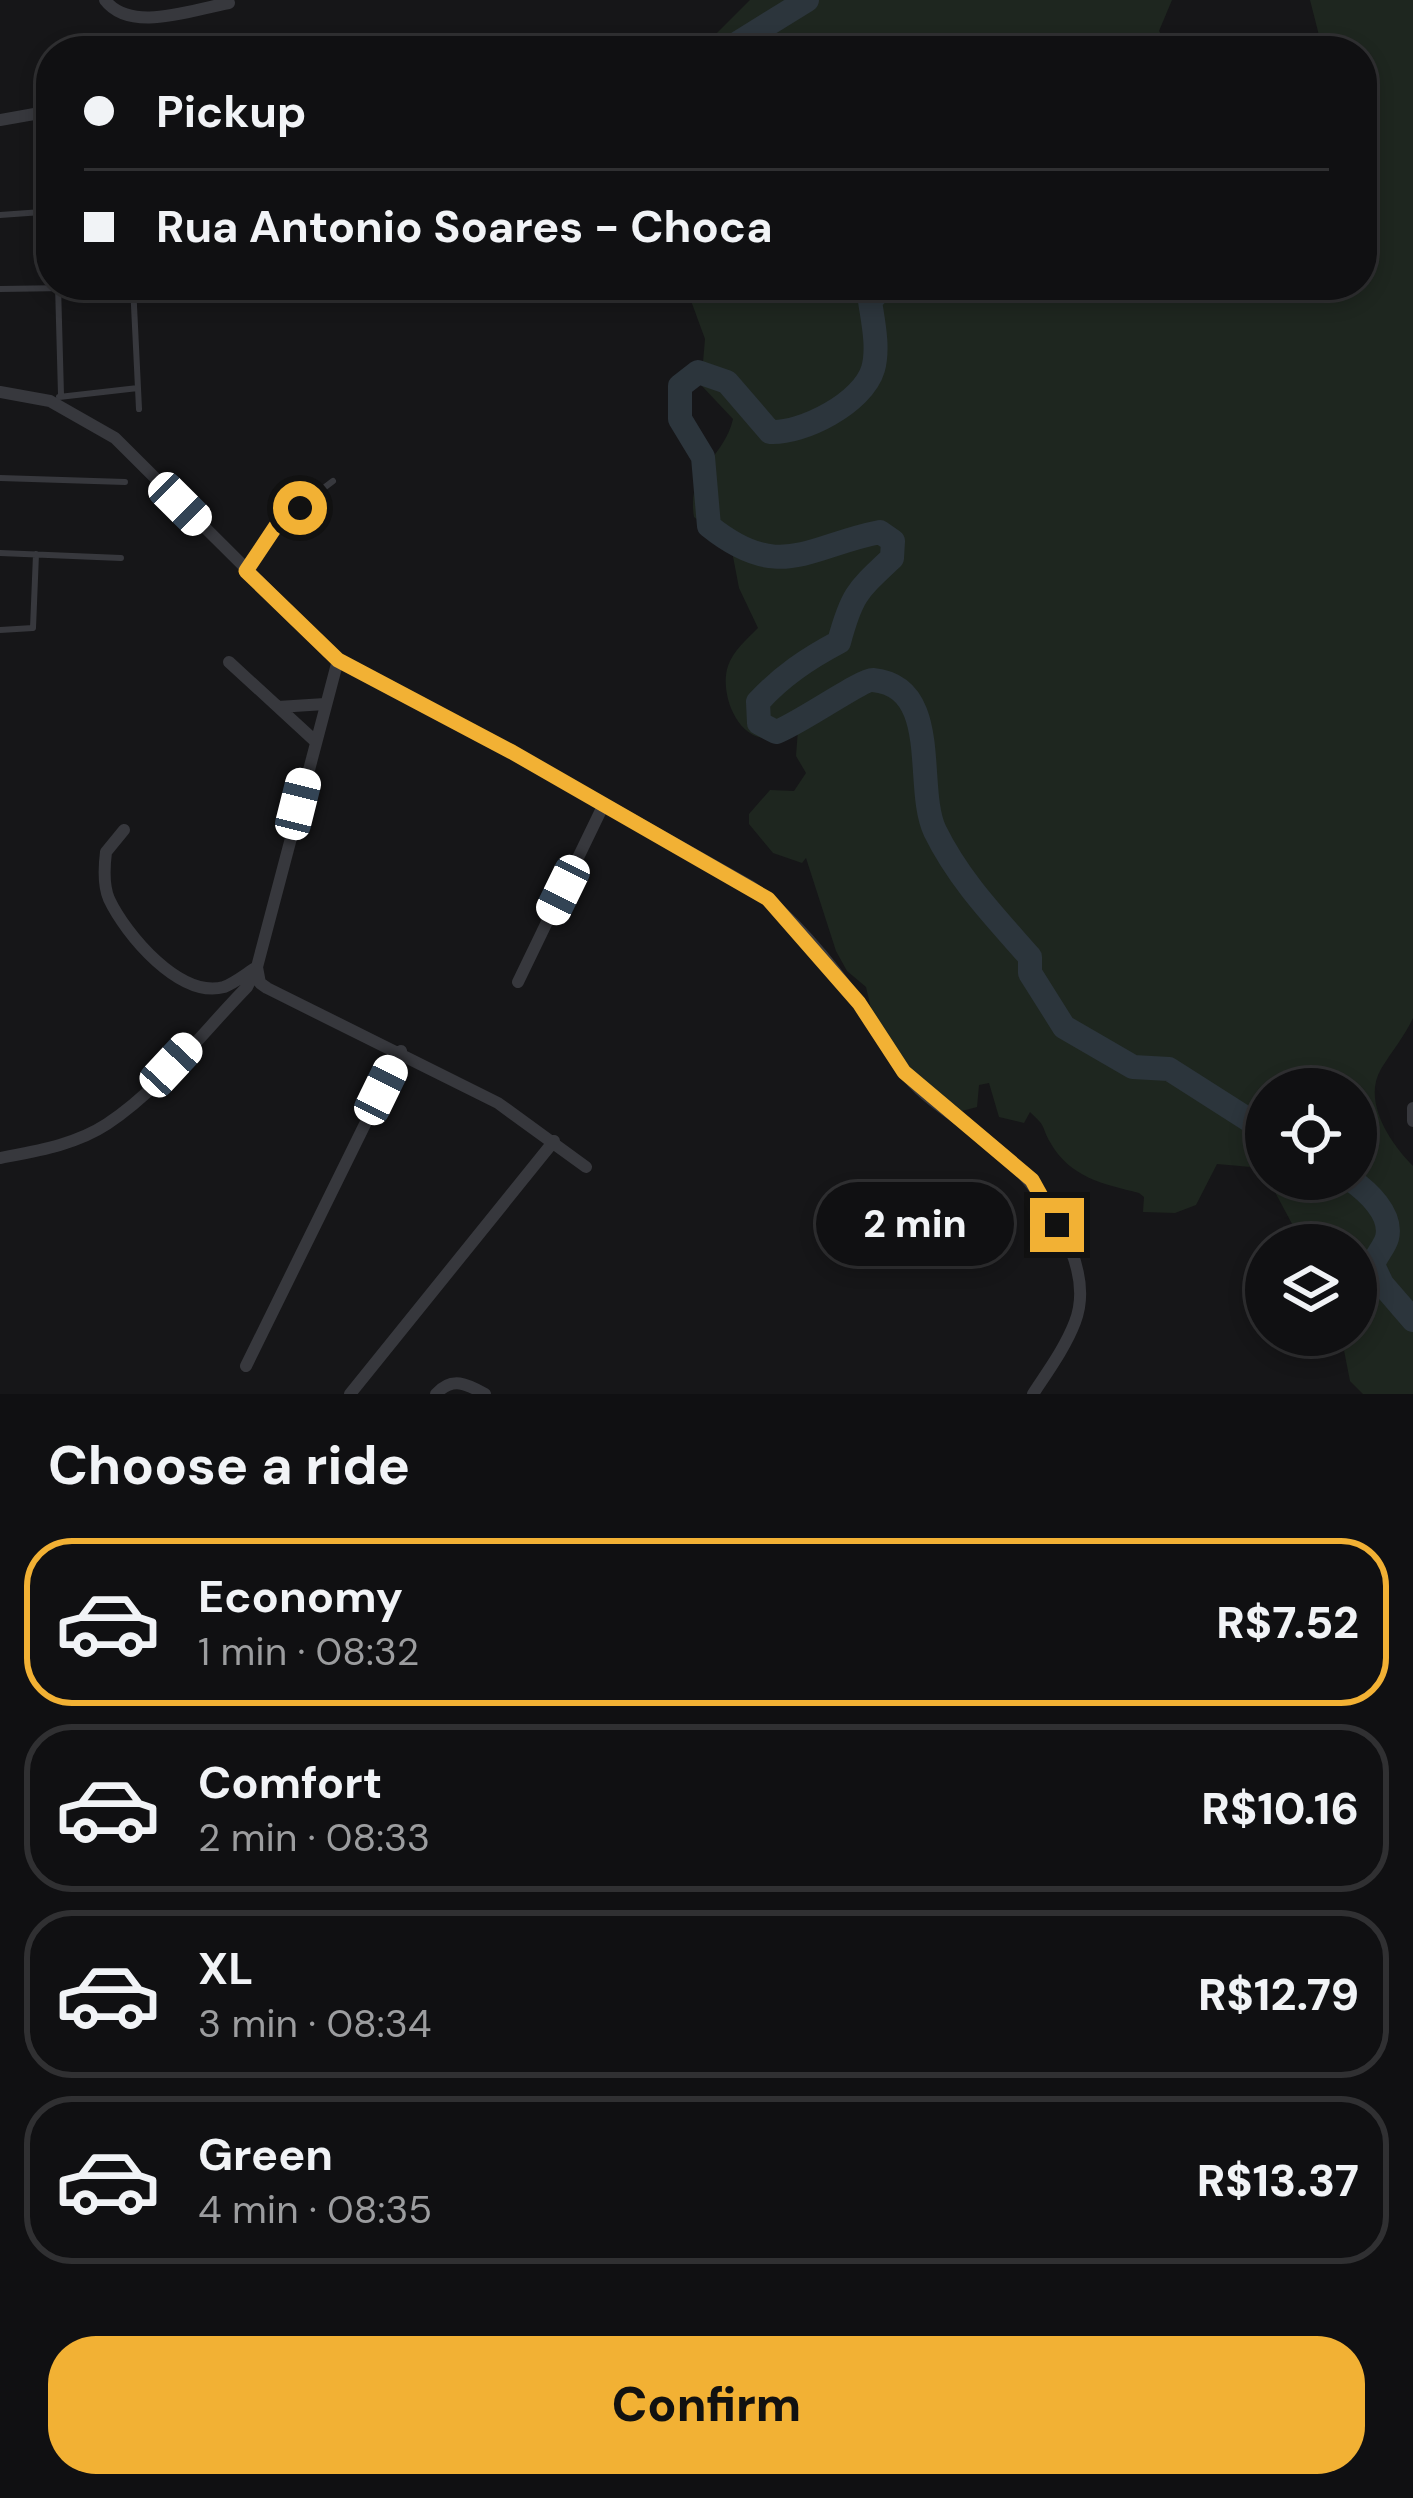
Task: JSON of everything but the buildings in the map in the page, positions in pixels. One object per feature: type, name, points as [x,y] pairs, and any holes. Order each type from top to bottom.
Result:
[{"type":"street","points":[[106,0],[124,16],[141,18],[229,3]]},
{"type":"street","points":[[0,120],[36,114]]},
{"type":"street","points":[[0,392],[56,398],[115,438],[338,660],[512,752],[768,899],[859,1003],[920,1090],[1032,1180],[1052,1214],[1079,1290],[1076,1320],[1033,1394]]},
{"type":"street","points":[[0,1158],[59,1146],[105,1126],[148,1090],[247,987],[257,967],[338,660]]},
{"type":"street","points":[[229,662],[315,741]]},
{"type":"street","points":[[277,706],[326,704]]},
{"type":"street","points":[[518,982],[603,806]]},
{"type":"street","points":[[124,830],[106,852],[108,898],[152,955],[178,979],[199,987],[224,987],[257,967]]},
{"type":"street","points":[[257,967],[260,983],[267,988],[498,1102],[586,1167]]},
{"type":"street","points":[[246,1366],[400,1051]]},
{"type":"street","points":[[1413,1108],[1413,1121]]},
{"type":"street","points":[[350,1394],[554,1141]]},
{"type":"street","points":[[436,1394],[447,1383],[456,1382],[485,1394]]},
{"type":"lane","points":[[0,215],[36,212]]},
{"type":"lane","points":[[0,290],[36,288]]},
{"type":"lane","points":[[58,300],[56,398],[138,388]]},
{"type":"lane","points":[[134,300],[139,409]]},
{"type":"lane","points":[[0,478],[125,482]]},
{"type":"lane","points":[[246,571],[278,523],[333,481]]},
{"type":"lane","points":[[0,553],[121,558]]},
{"type":"lane","points":[[0,630],[33,628],[36,554]]},
{"type":"shaded area","points":[[750,0],[1172,0],[1159,31],[1162,36],[714,36]]},
{"type":"shaded area","points":[[1310,0],[1413,0],[1413,1018],[1377,1079],[1377,1068],[1245,1068],[1245,1166],[1217,1164],[1196,1205],[1175,1213],[1143,1212],[1144,1197],[1139,1193],[1089,1178],[1067,1164],[1030,1112],[1024,1123],[999,1117],[989,1083],[979,1085],[977,1107],[962,1111],[903,1063],[876,1030],[866,987],[847,971],[836,951],[806,858],[802,863],[773,853],[749,824],[749,814],[770,790],[794,791],[806,773],[796,756],[798,729],[774,737],[749,732],[733,713],[726,689],[728,666],[758,628],[739,588],[731,546],[694,517],[695,487],[733,419],[701,385],[705,339],[691,300],[1377,300],[1377,36],[1319,36]]},
{"type":"shaded area","points":[[1377,1108],[1388,1134],[1413,1166],[1413,1394],[1363,1394],[1350,1381],[1345,1356],[1377,1356],[1377,1224],[1292,1224],[1279,1200],[1377,1200]]},
{"type":"waterway","points":[[749,36],[807,0]]},
{"type":"waterway","points":[[871,300],[875,352],[867,382],[844,404],[814,422],[770,432],[727,382],[698,372],[680,386],[680,419],[703,457],[709,526],[734,543],[775,557],[880,532],[893,541],[892,558],[857,594],[839,642],[796,669],[758,702],[759,723],[776,732],[867,682],[895,687],[909,700],[918,719],[935,831],[966,882],[1030,957],[1030,973],[1064,1027],[1133,1067],[1169,1069],[1245,1118]]},
{"type":"waterway","points":[[1373,1200],[1388,1229],[1373,1265],[1382,1284],[1413,1320]]},
{"type":"route","points":[[300,508],[278,523],[246,571],[299,625],[338,660],[512,752],[768,899],[859,1003],[904,1072],[1032,1180],[1057,1225]]}]
